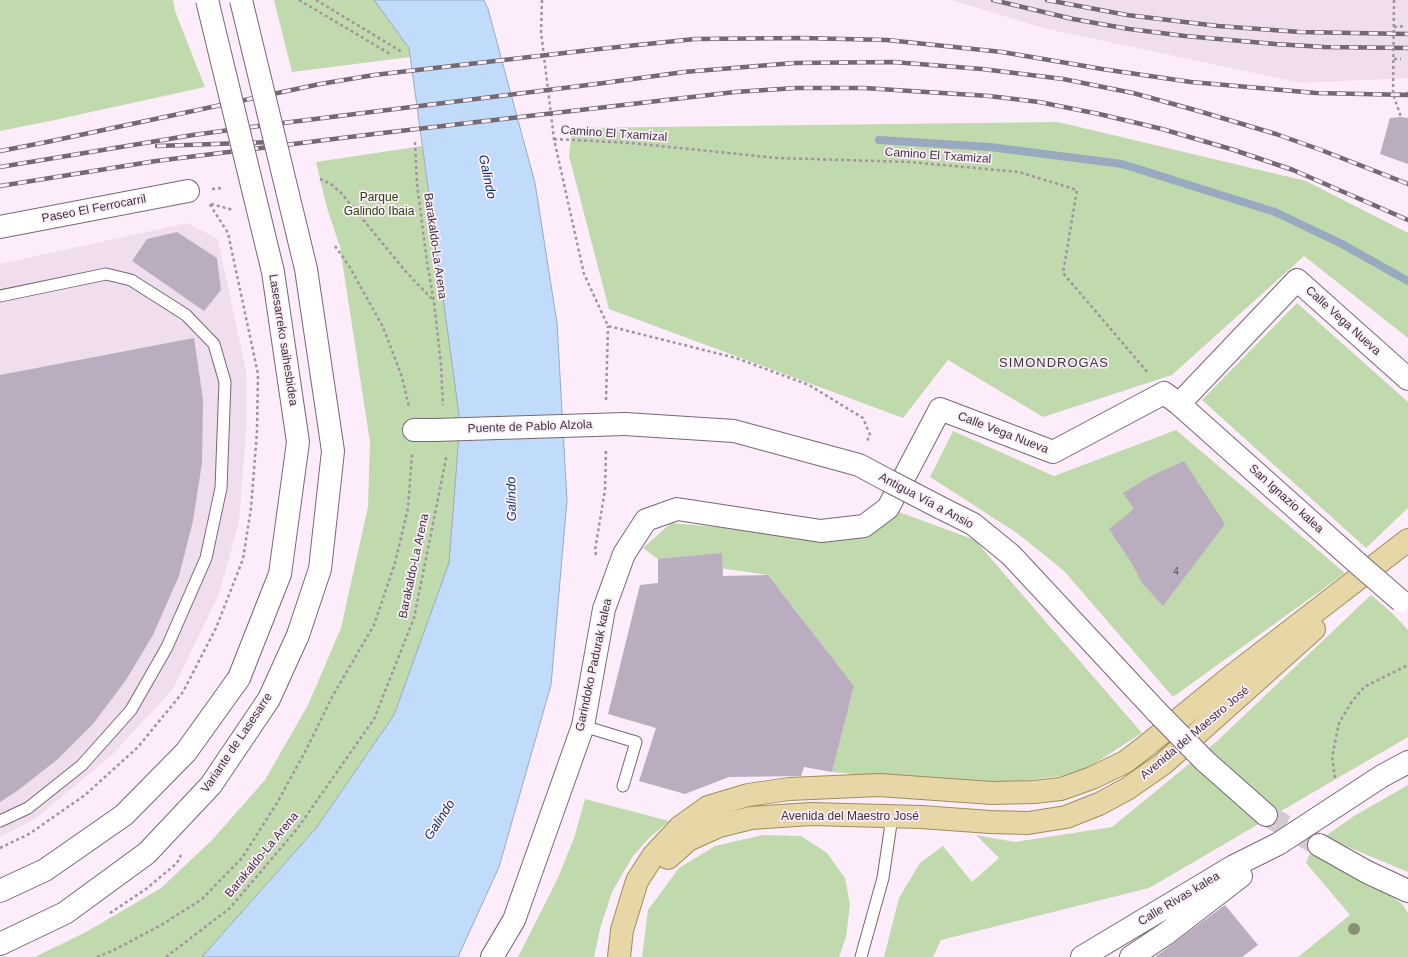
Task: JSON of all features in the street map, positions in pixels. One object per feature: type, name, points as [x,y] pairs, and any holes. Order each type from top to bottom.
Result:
[{"type":"main road","points":[[1334,603],[1408,541]]},
{"type":"main road","name":"Avenida del Maestro José","points":[[631,904],[656,870],[688,840],[719,826],[751,818],[811,814],[1028,823],[1066,817],[1098,804],[1127,789],[1163,764],[1334,603]]},
{"type":"main road","name":"Avenida del Maestro José","points":[[631,904],[636,881],[653,856],[680,827],[708,807],[748,795],[789,789],[879,785],[992,793],[1034,792],[1061,789],[1092,778],[1125,762],[1228,679],[1334,603]]},
{"type":"main road","points":[[619,957],[622,930],[631,904]]},
{"type":"street","name":"Lasesarreko saihesbidea","points":[[0,892],[45,870],[124,815],[186,752],[239,678],[280,574],[298,442],[273,272],[207,0]]},
{"type":"street","name":"Variante de Lasesarre","points":[[0,944],[65,913],[146,853],[211,785],[269,699],[298,635],[320,569],[333,451],[306,269],[241,0]]},
{"type":"street","name":"Paseo El Ferrocarril","points":[[0,227],[188,191]]},
{"type":"street","name":"Calle Vega Nueva","points":[[888,508],[940,409],[1053,452],[1171,398],[1297,280],[1408,379]]},
{"type":"street","name":"San Ignazio kalea","points":[[1171,398],[1404,603]]},
{"type":"street","name":"Puente de Pablo Alzola","points":[[414,430],[439,421],[625,424]]},
{"type":"street","name":"Antigua Vía a Ansio","points":[[625,424],[734,431],[859,465],[973,524],[1011,555],[1157,712],[1205,761],[1266,815]]},
{"type":"street","name":"Garindoko Padurak kalea","points":[[492,957],[514,920],[583,726],[604,610],[624,554],[646,520],[676,509],[821,531],[864,526],[888,508]]},
{"type":"street","name":"Calle Rivas kalea","points":[[1082,957],[1234,866],[1278,844],[1382,776],[1408,762]]},
{"type":"street","name":"Calle Rivas kalea","points":[[1131,957],[1167,933],[1240,877],[1278,844]]},
{"type":"street","points":[[1319,844],[1367,872],[1408,891]]},
{"type":"lane","points":[[0,296],[106,274],[131,280],[186,315],[214,344],[224,382],[221,488],[206,558],[167,647],[131,710],[82,765],[28,808],[0,821]]},
{"type":"lane","points":[[583,726],[636,742],[623,786]]},
{"type":"lane","points":[[861,957],[883,878],[892,817]]},
{"type":"path","points":[[299,0],[392,55]]},
{"type":"path","points":[[317,0],[402,52]]},
{"type":"path","points":[[542,0],[541,32],[554,139],[584,274],[608,326],[606,404]]},
{"type":"path","points":[[1394,0],[1393,94],[1401,118]]},
{"type":"path","points":[[1394,27],[1405,26]]},
{"type":"path","points":[[1394,59],[1401,59]]},
{"type":"path","points":[[1393,94],[1408,93]]},
{"type":"path","name":"Camino El Txamizal","points":[[554,139],[631,143],[777,158],[910,162],[1020,172],[1077,190],[1063,273],[1171,398]]},
{"type":"path","name":"Barakaldo-La Arena","points":[[415,142],[417,184],[427,262],[434,302],[440,365],[439,421]]},
{"type":"path","points":[[320,179],[331,184],[342,194],[407,273],[434,302]]},
{"type":"path","points":[[210,204],[232,210]]},
{"type":"path","points":[[608,326],[736,358],[809,385],[863,418],[870,435],[859,465]]},
{"type":"path","points":[[596,557],[595,550],[605,490],[606,443]]},
{"type":"path","name":"Barakaldo-La Arena","points":[[166,957],[230,908],[298,829],[374,719],[414,618],[446,459],[445,451]]},
{"type":"path","points":[[1338,804],[1332,757],[1339,723],[1351,703],[1364,687],[1408,665]]},
{"type":"shaded area","points":[[952,0],[1408,0],[1408,78],[1301,83],[1043,28]]},
{"type":"shaded area","points":[[187,223],[218,239],[246,371],[246,434],[239,522],[219,594],[173,689],[113,754],[35,819],[0,837],[0,264]]},
{"type":"green space","points":[[0,0],[173,0],[175,11],[205,87],[0,131]]},
{"type":"green space","points":[[274,0],[374,0],[409,48],[410,57],[292,72]]},
{"type":"green space","points":[[1058,122],[1306,181],[1408,233],[1408,338],[1304,256],[1172,375],[1043,417],[948,360],[903,418],[609,309],[569,156],[572,128]]},
{"type":"green space","name":"Parque Galindo Ibaia","points":[[422,146],[460,422],[449,563],[394,715],[317,827],[202,957],[35,957],[86,932],[161,888],[212,840],[265,780],[308,705],[341,628],[368,507],[370,442],[340,247],[327,208],[316,162]]},
{"type":"green space","points":[[1297,303],[1408,402],[1408,508],[1366,548],[1202,400]]},
{"type":"green space","points":[[1176,430],[1345,573],[1173,697],[1064,571],[1017,533],[930,477],[953,431],[1054,476]]},
{"type":"green space","points":[[888,508],[975,540],[1142,733],[1078,774],[978,786],[832,772],[854,686],[768,575],[658,559],[643,548],[671,523],[842,538]]},
{"type":"green space","points":[[1371,595],[1391,612],[1408,630],[1408,737],[1149,888],[941,940],[933,957],[884,957],[899,898],[920,863],[943,846],[972,882],[999,858],[976,835],[1015,842],[1112,827],[1216,742]]},
{"type":"green space","points":[[1408,785],[1408,872],[1324,837],[1354,816]]},
{"type":"green space","points":[[585,799],[669,821],[649,838],[633,856],[612,892],[600,929],[594,957],[518,957],[557,880],[574,838]]},
{"type":"green space","points":[[763,835],[801,836],[827,853],[845,878],[850,904],[846,937],[839,957],[642,957],[648,910],[679,868],[715,846]]},
{"type":"green space","points":[[1312,848],[1380,888],[1402,904],[1408,913],[1408,957],[1298,957],[1350,915],[1306,863]]},
{"type":"water","name":"Galindo","points":[[374,0],[484,0],[488,9],[535,183],[557,323],[567,500],[551,685],[499,867],[458,957],[202,957],[317,827],[394,715],[449,563],[460,422],[409,48]]},
{"type":"building","points":[[1390,118],[1408,118],[1408,164],[1380,154]]},
{"type":"building","points":[[177,232],[217,258],[221,290],[204,311],[132,261],[147,239]]},
{"type":"building","points":[[194,338],[203,400],[202,463],[193,521],[179,576],[153,635],[126,680],[93,724],[58,759],[17,791],[0,802],[0,375]]},
{"type":"building","points":[[1184,461],[1225,524],[1163,606],[1142,583],[1131,562],[1109,529],[1134,509],[1123,493],[1149,477]]},
{"type":"building","points":[[722,553],[723,576],[768,575],[854,686],[832,772],[804,767],[801,776],[729,777],[685,794],[639,781],[656,728],[608,714],[640,585],[658,583],[658,559]]},
{"type":"building","points":[[1225,905],[1258,945],[1242,957],[1155,957]]},
{"type":"waterway","points":[[879,140],[990,147],[1122,164],[1275,212],[1342,244],[1408,281]]},
{"type":"tunnel","points":[[1266,815],[1319,845]]},
{"type":"railway","points":[[993,0],[1073,19],[1129,29],[1185,36],[1324,47],[1408,48]]},
{"type":"railway","points":[[1047,0],[1127,15],[1218,26],[1300,32],[1408,34]]},
{"type":"railway","points":[[0,151],[320,84],[374,75],[695,39],[802,38],[887,40],[1002,52],[1191,82],[1316,93],[1408,95]]},
{"type":"railway","points":[[0,167],[193,135],[684,72],[794,63],[893,62],[982,69],[1063,79],[1133,93],[1276,134],[1408,184]]},
{"type":"railway","points":[[0,186],[156,161],[735,92],[796,88],[864,88],[989,96],[1039,102],[1162,129],[1234,150],[1293,170],[1408,220]]},
{"type":"railway","points":[[157,146],[273,142]]},
{"type":"district","name":"SIMONDROGAS","points":[[1054,363]]}]
